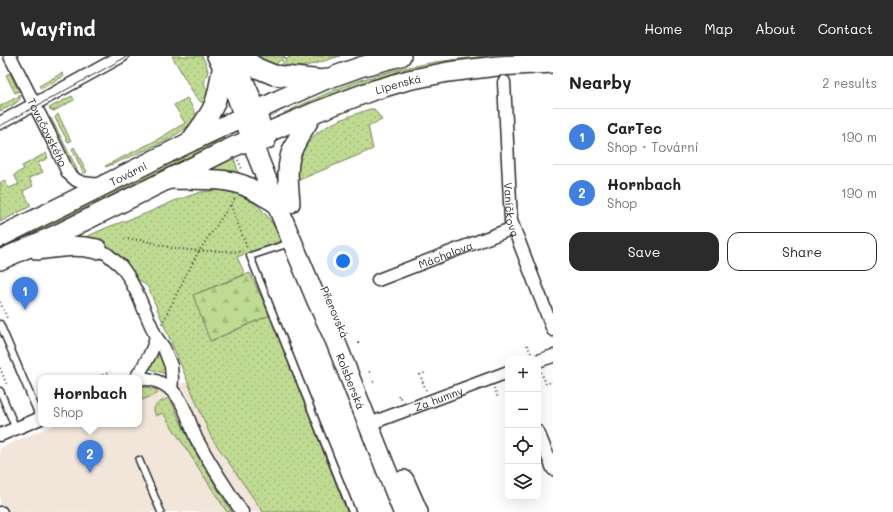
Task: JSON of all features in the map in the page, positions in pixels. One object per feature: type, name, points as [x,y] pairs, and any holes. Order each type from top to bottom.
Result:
[{"type":"main road","points":[[239,56],[257,68],[274,76],[324,80]]},
{"type":"main road","points":[[250,109],[360,67],[401,56]]},
{"type":"main road","points":[[224,59],[237,97],[250,109],[257,136],[269,151],[283,203]]},
{"type":"main road","points":[[190,142],[214,105],[224,59]]},
{"type":"main road","name":"Lipenská","points":[[257,136],[375,89],[408,80],[473,68],[553,63]]},
{"type":"main road","name":"Tovární","points":[[0,237],[190,142],[250,109]]},
{"type":"main road","points":[[283,203],[289,158],[294,146],[313,113]]},
{"type":"main road","name":"Tovární","points":[[8,257],[257,136]]},
{"type":"main road","points":[[168,179],[220,180],[232,182],[243,185],[283,203]]},
{"type":"main road","name":"Rolsberská","points":[[283,203],[317,301],[374,422],[403,512]]},
{"type":"main road","points":[[8,257],[63,246],[80,246],[97,249]]},
{"type":"main road","points":[[374,422],[394,459],[418,512]]},
{"type":"street","name":"Tovačovského","points":[[10,56],[68,173],[72,178],[82,183],[104,185]]},
{"type":"street","points":[[0,123],[122,56]]},
{"type":"street","name":"Vaníčkova","points":[[504,82],[510,215],[513,228],[553,330]]},
{"type":"street","name":"Máchalova","points":[[378,280],[513,228]]},
{"type":"street","points":[[97,249],[107,254],[121,266],[128,276],[158,332],[171,366],[171,390]]},
{"type":"street","points":[[140,375],[155,345],[158,332]]},
{"type":"street","points":[[541,360],[553,356]]},
{"type":"street","name":"Za humny","points":[[374,422],[505,373]]},
{"type":"street","points":[[142,378],[156,381],[171,390],[177,396],[204,453],[242,512]]},
{"type":"street","points":[[0,435],[38,419]]},
{"type":"street","points":[[541,439],[553,468]]},
{"type":"lane","points":[[287,244],[249,255],[352,512]]},
{"type":"lane","points":[[0,324],[38,411]]},
{"type":"lane","points":[[0,391],[16,429]]},
{"type":"lane","points":[[139,460],[161,512]]},
{"type":"lane","points":[[0,510],[3,510],[4,512]]},
{"type":"path","points":[[158,332],[199,251],[237,196]]},
{"type":"path","points":[[231,205],[249,255]]},
{"type":"path","points":[[124,239],[142,240],[172,248],[199,251],[239,252],[249,255]]},
{"type":"path","points":[[527,345],[533,356]]},
{"type":"path","points":[[102,375],[110,372]]},
{"type":"path","points":[[427,392],[420,375],[428,372]]},
{"type":"path","points":[[541,372],[546,384],[553,381]]},
{"type":"path","points":[[494,388],[499,398]]},
{"type":"shaded area","points":[[188,381],[210,424],[269,512],[0,512],[0,448],[49,427],[142,427],[142,392],[159,391]]},
{"type":"green space","points":[[172,56],[202,56],[208,71],[204,83],[206,88],[211,93],[208,105],[201,102],[195,96]]},
{"type":"green space","points":[[259,56],[285,56],[275,65],[268,63]]},
{"type":"green space","points":[[290,56],[340,56],[303,66],[287,68],[279,67]]},
{"type":"green space","points":[[484,56],[553,56],[393,75],[333,95],[286,116],[284,113],[344,86],[381,74],[419,65]]},
{"type":"green space","points":[[10,73],[16,86],[19,86],[22,90],[15,93],[6,75]]},
{"type":"green space","points":[[62,73],[64,76],[41,89],[39,86]]},
{"type":"green space","points":[[21,95],[16,103],[0,111],[0,106]]},
{"type":"green space","points":[[72,96],[74,100],[54,111],[49,108]]},
{"type":"green space","points":[[187,98],[197,115],[192,123],[170,138],[142,152],[106,167],[105,166],[153,142],[185,123],[174,105]]},
{"type":"green space","points":[[370,109],[374,109],[382,120],[368,126],[373,149],[299,180],[298,164],[309,141],[317,133],[337,121]]},
{"type":"green space","points":[[58,114],[71,141],[68,142],[55,118]]},
{"type":"green space","points":[[51,118],[76,167],[76,174],[72,171],[47,119]]},
{"type":"green space","points":[[223,136],[224,139],[219,142],[12,244],[9,243],[9,242]]},
{"type":"green space","points":[[74,147],[87,172],[85,173],[83,172],[72,149]]},
{"type":"green space","points":[[46,153],[48,158],[38,163],[43,172],[29,178],[33,186],[23,191],[31,206],[0,222],[0,183],[4,180],[9,188],[19,184],[14,175],[24,169],[22,166]]},
{"type":"green space","points":[[234,158],[240,178],[199,176]]},
{"type":"green space","points":[[221,190],[241,195],[259,206],[271,221],[282,241],[237,257],[245,274],[193,295],[211,341],[270,315],[347,512],[263,512],[211,437],[148,287],[134,276],[77,241],[174,201],[201,192]]},
{"type":"green space","points":[[250,273],[270,315],[210,341],[193,295]]},
{"type":"green space","points":[[156,350],[161,350],[168,375],[147,367]]},
{"type":"green space","points":[[147,387],[157,390],[157,394],[142,400],[142,388]]},
{"type":"green space","points":[[168,398],[173,405],[193,449],[232,512],[227,512],[163,413],[156,416],[154,409],[156,405]]},
{"type":"tram line","points":[[0,126],[128,56]]},
{"type":"place","name":"CarTec","points":[[25,310]]},
{"type":"place","name":"Hornbach","points":[[90,473]]}]
